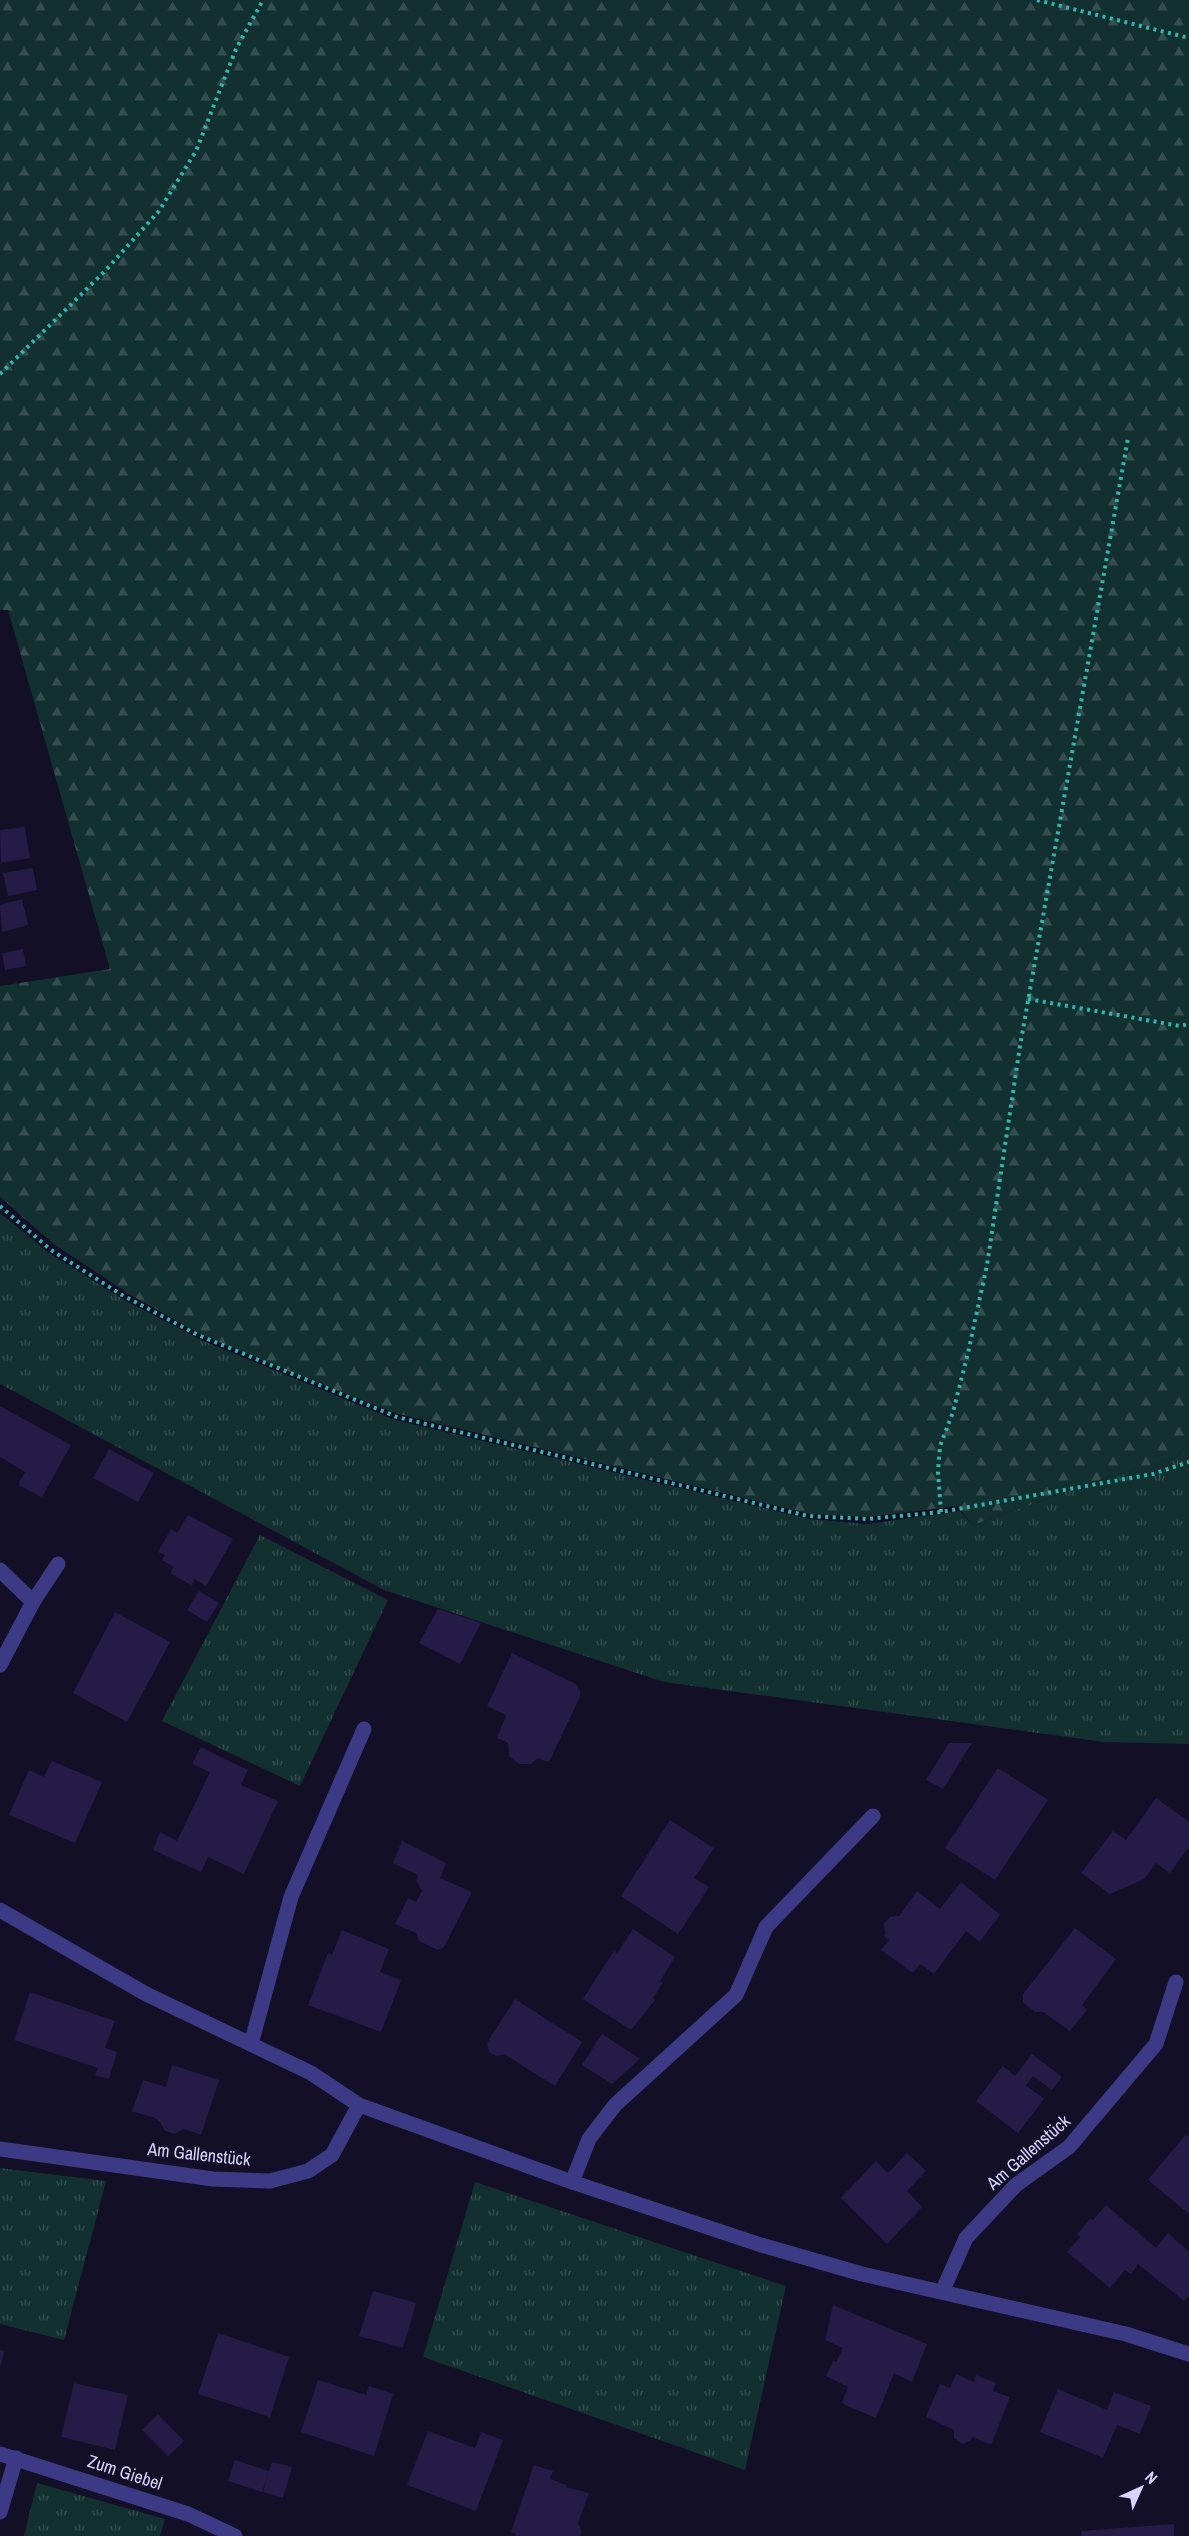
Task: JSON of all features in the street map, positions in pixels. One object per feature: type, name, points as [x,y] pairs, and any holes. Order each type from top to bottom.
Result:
[{"type":"street","points":[[0,1665],[33,1602],[58,1564]]},
{"type":"street","points":[[0,1570],[33,1602]]},
{"type":"street","points":[[251,2044],[291,1897],[364,1728]]},
{"type":"street","points":[[572,2182],[589,2139],[615,2105],[736,1995],[766,1927],[873,1816]]},
{"type":"street","points":[[0,1910],[146,1994],[310,2073],[359,2105],[572,2182],[761,2245],[862,2274],[1126,2334],[1189,2354]]},
{"type":"street","name":"Am Gallenstück","points":[[942,2292],[966,2238],[1016,2185],[1069,2147],[1156,2044],[1176,1982]]},
{"type":"street","name":"Am Gallenstück","points":[[0,2149],[213,2179],[270,2181],[308,2171],[332,2155],[359,2105]]},
{"type":"street","name":"Zum Giebel","points":[[0,2454],[188,2514],[235,2536]]},
{"type":"street","points":[[0,2512],[16,2458]]},
{"type":"path","points":[[0,374],[105,271],[159,211],[196,151],[236,49],[263,0]]},
{"type":"path","points":[[1037,0],[1189,38]]},
{"type":"path","points":[[940,1512],[938,1472],[940,1446],[953,1412],[966,1363],[987,1265],[1028,999],[1128,438]]},
{"type":"path","points":[[1028,999],[1180,1026],[1189,1024]]},
{"type":"path","points":[[0,1206],[51,1250],[122,1295],[208,1339],[397,1417],[808,1516],[868,1519],[940,1512],[1153,1474],[1189,1462]]},
{"type":"green space","points":[[0,0],[1189,0],[1189,1441],[1176,1458],[1108,1477],[973,1525],[957,1506],[868,1517],[810,1514],[395,1413],[300,1376],[202,1335],[129,1294],[55,1245],[0,1197],[0,986],[110,969],[8,610],[0,610]]},
{"type":"green space","points":[[0,1213],[49,1253],[124,1300],[201,1340],[395,1420],[809,1519],[868,1524],[960,1511],[973,1525],[1108,1477],[1176,1458],[1189,1441],[1189,1744],[1104,1742],[664,1682],[384,1590],[0,1384]]},
{"type":"green space","points":[[260,1535],[388,1600],[300,1786],[162,1721]]},
{"type":"green space","points":[[0,2168],[106,2181],[64,2340],[0,2324]]},
{"type":"green space","points":[[475,2182],[786,2286],[745,2470],[423,2357]]},
{"type":"green space","points":[[37,2483],[165,2519],[160,2536],[24,2536]]},
{"type":"building","points":[[25,827],[30,858],[1,863],[0,830]]},
{"type":"building","points":[[33,868],[37,890],[8,896],[3,873]]},
{"type":"building","points":[[22,899],[28,925],[2,932],[0,905]]},
{"type":"building","points":[[23,949],[26,966],[5,970],[2,953]]},
{"type":"building","points":[[0,1406],[71,1445],[42,1497],[18,1485],[25,1472],[0,1457]]},
{"type":"building","points":[[109,1449],[154,1473],[138,1502],[93,1478]]},
{"type":"building","points":[[188,1515],[233,1539],[206,1586],[195,1579],[191,1585],[170,1573],[174,1567],[162,1560],[165,1555],[158,1552],[171,1529],[177,1533]]},
{"type":"building","points":[[199,1591],[219,1603],[207,1622],[187,1610]]},
{"type":"building","points":[[438,1609],[481,1623],[460,1664],[419,1643]]},
{"type":"building","points":[[115,1612],[170,1642],[127,1722],[73,1693]]},
{"type":"building","points":[[512,1653],[576,1684],[580,1690],[580,1697],[549,1762],[538,1758],[531,1764],[519,1764],[509,1756],[508,1743],[497,1738],[506,1715],[487,1706]]},
{"type":"building","points":[[949,1743],[972,1743],[943,1789],[926,1780]]},
{"type":"building","points":[[201,1747],[248,1770],[241,1785],[278,1801],[244,1874],[208,1857],[201,1872],[153,1850],[160,1832],[177,1841],[210,1772],[192,1764]]},
{"type":"building","points":[[52,1761],[102,1782],[75,1843],[9,1815],[29,1770],[44,1777]]},
{"type":"building","points":[[998,1768],[1048,1800],[995,1880],[945,1848]]},
{"type":"building","points":[[1156,1798],[1189,1822],[1189,1847],[1170,1873],[1156,1863],[1144,1879],[1110,1894],[1081,1873],[1113,1831],[1126,1840]]},
{"type":"building","points":[[670,1820],[714,1848],[694,1878],[709,1887],[678,1934],[621,1896]]},
{"type":"building","points":[[402,1841],[446,1863],[440,1878],[472,1892],[444,1947],[438,1950],[419,1941],[416,1933],[395,1924],[408,1898],[416,1902],[422,1891],[416,1880],[418,1875],[393,1863]]},
{"type":"building","points":[[961,1882],[1000,1915],[980,1942],[966,1931],[934,1974],[920,1964],[913,1973],[881,1950],[889,1940],[884,1936],[886,1933],[883,1924],[890,1917],[899,1916],[917,1891],[940,1909]]},
{"type":"building","points":[[1075,1928],[1116,1959],[1082,2005],[1087,2009],[1070,2031],[1043,2012],[1035,2012],[1023,2002],[1023,1994]]},
{"type":"building","points":[[633,1929],[675,1957],[660,1981],[663,1983],[653,1998],[655,2000],[631,2030],[583,1999],[614,1951],[617,1953]]},
{"type":"building","points":[[342,1930],[389,1949],[380,1972],[401,1980],[381,2032],[308,2005],[328,1953],[332,1955]]},
{"type":"building","points":[[30,1992],[115,2021],[105,2048],[117,2052],[109,2079],[95,2075],[98,2068],[14,2040]]},
{"type":"building","points":[[515,1999],[582,2042],[555,2086],[504,2054],[496,2056],[489,2052],[487,2043]]},
{"type":"building","points":[[602,2034],[640,2059],[612,2084],[582,2065]]},
{"type":"building","points":[[1032,2054],[1062,2077],[1052,2090],[1033,2076],[1026,2085],[1044,2099],[1018,2133],[976,2101],[1003,2066],[1015,2076]]},
{"type":"building","points":[[172,2065],[219,2080],[201,2135],[184,2129],[174,2134],[165,2131],[155,2118],[132,2111],[143,2080],[166,2087]]},
{"type":"building","points":[[1186,2134],[1189,2137],[1189,2214],[1148,2180]]},
{"type":"building","points":[[907,2153],[926,2171],[907,2191],[922,2207],[887,2244],[841,2198],[876,2161],[888,2173]]},
{"type":"building","points":[[1106,2205],[1156,2248],[1168,2233],[1189,2252],[1189,2295],[1184,2301],[1138,2264],[1131,2274],[1125,2270],[1110,2288],[1067,2252],[1080,2237],[1077,2235],[1090,2218],[1093,2220]]},
{"type":"building","points":[[373,2291],[416,2303],[403,2348],[359,2336]]},
{"type":"building","points":[[833,2305],[927,2344],[912,2382],[894,2373],[876,2418],[845,2405],[842,2402],[848,2387],[826,2376],[833,2361],[836,2362],[843,2348],[825,2340]]},
{"type":"building","points":[[218,2333],[289,2357],[270,2417],[198,2394]]},
{"type":"building","points":[[0,2350],[4,2351],[1,2365],[0,2365]]},
{"type":"building","points":[[956,2374],[974,2382],[976,2375],[996,2383],[993,2391],[1010,2397],[991,2445],[973,2437],[962,2444],[954,2438],[954,2430],[926,2417],[940,2384],[950,2388]]},
{"type":"building","points":[[318,2380],[366,2395],[369,2386],[393,2394],[374,2456],[301,2432]]},
{"type":"building","points":[[74,2383],[128,2395],[115,2450],[61,2437]]},
{"type":"building","points":[[1058,2389],[1107,2410],[1114,2392],[1151,2406],[1140,2434],[1117,2425],[1103,2458],[1040,2432]]},
{"type":"building","points":[[158,2414],[184,2441],[168,2456],[142,2430]]},
{"type":"building","points":[[428,2431],[475,2448],[481,2432],[503,2440],[476,2511],[407,2485]]},
{"type":"building","points":[[235,2460],[269,2471],[272,2462],[292,2467],[283,2498],[263,2492],[268,2475],[262,2492],[228,2481]]},
{"type":"building","points":[[534,2465],[553,2471],[550,2479],[567,2485],[566,2487],[589,2493],[578,2523],[582,2532],[580,2536],[515,2536],[516,2534],[511,2532]]},
{"type":"building","points":[[1174,2524],[1174,2536],[1082,2536],[1081,2531]]}]
